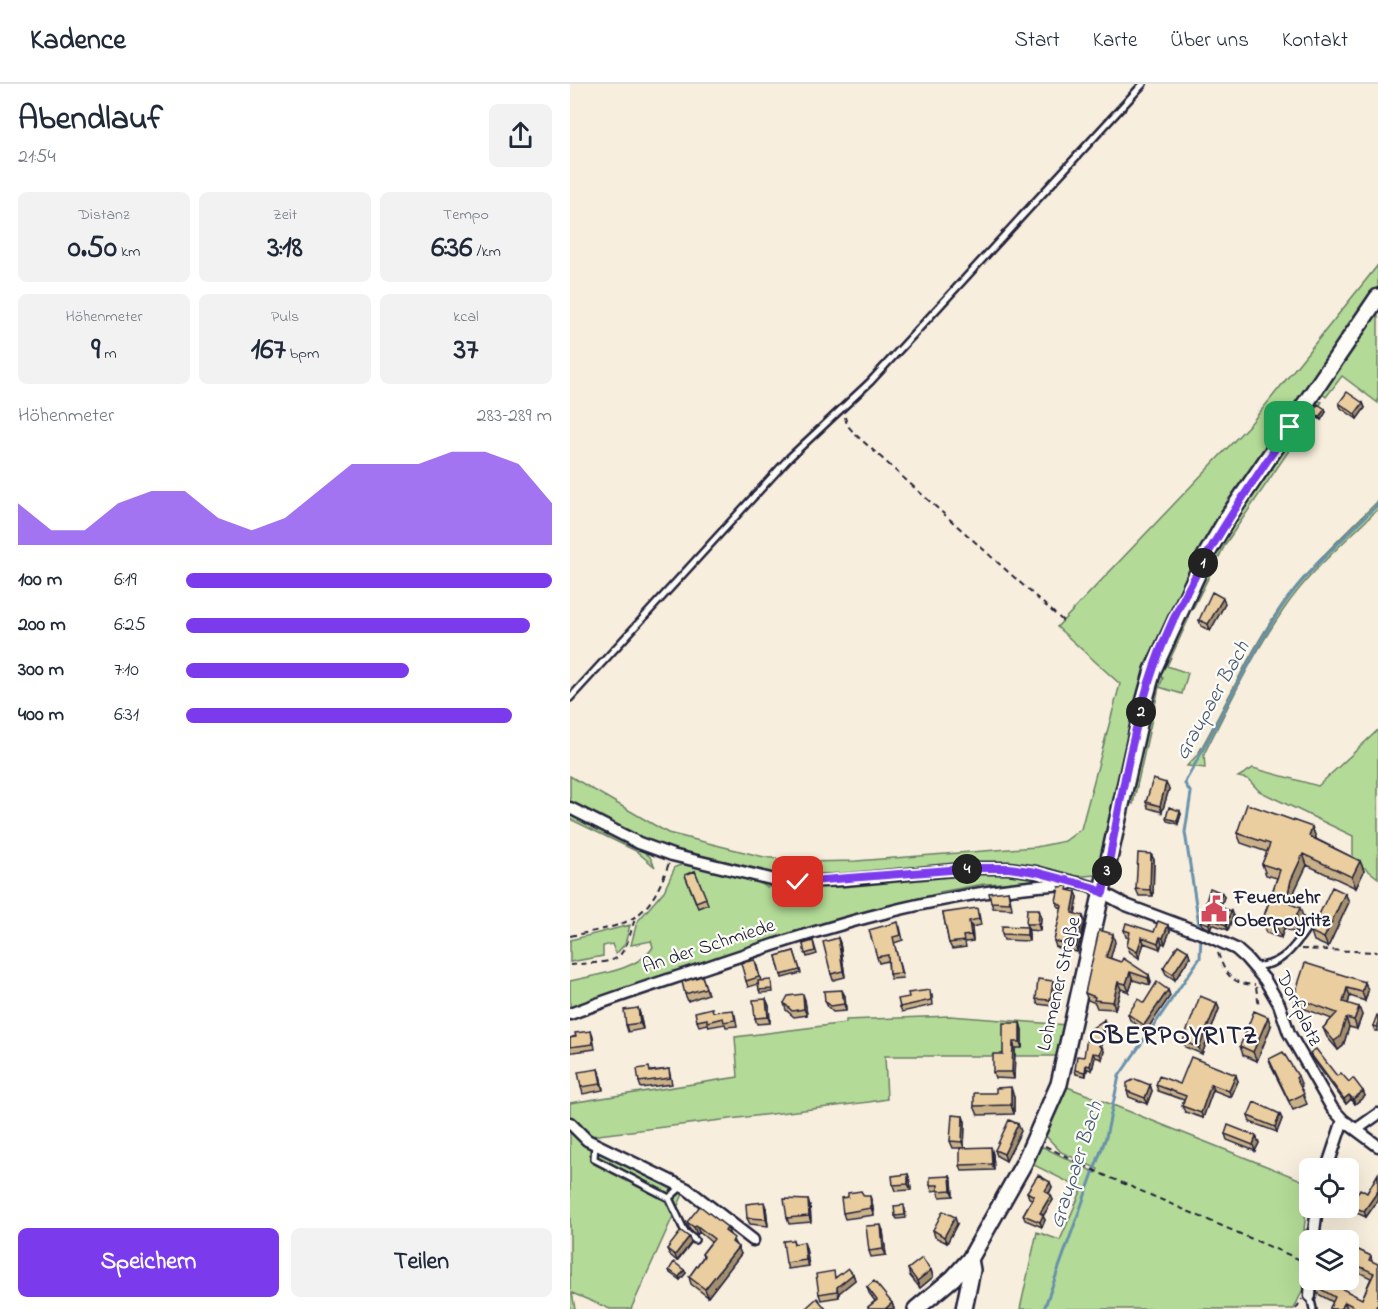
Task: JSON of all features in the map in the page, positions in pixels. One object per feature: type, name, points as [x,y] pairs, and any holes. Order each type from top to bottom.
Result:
[{"type":"main road","name":"Lohmener Straße","points":[[916,1309],[953,1278],[970,1259],[1024,1163],[1059,1084],[1143,706],[1166,638],[1206,555],[1228,517],[1378,297]]},
{"type":"main road","points":[[964,1309],[972,1270],[970,1259]]},
{"type":"street","name":"Dorfplatz","points":[[570,808],[639,843],[672,855],[775,880],[798,882],[987,868],[1036,872],[1103,893],[1236,949],[1254,966],[1280,1004],[1288,1033],[1313,1079],[1343,1120]]},
{"type":"street","name":"An der Schmiede","points":[[570,1014],[769,946],[849,923],[975,892],[1074,883]]},
{"type":"street","points":[[1357,1129],[1378,1114]]},
{"type":"street","points":[[1330,1158],[1343,1120],[1378,1146]]},
{"type":"street","points":[[570,1123],[587,1140],[682,1186],[753,1240]]},
{"type":"street","points":[[1310,1290],[1310,1296]]},
{"type":"lane","points":[[570,698],[789,458],[843,408],[1143,84]]},
{"type":"lane","points":[[1254,966],[1273,963],[1292,949],[1312,921]]},
{"type":"lane","points":[[595,1144],[594,1159],[669,1198],[685,1232],[694,1240]]},
{"type":"lane","points":[[669,1198],[682,1186]]},
{"type":"lane","points":[[1310,1296],[1312,1309]]},
{"type":"path","points":[[843,408],[847,425],[856,435],[1065,622]]},
{"type":"path","points":[[570,936],[617,927],[636,918],[650,905],[659,890],[672,855]]},
{"type":"path","points":[[570,965],[618,958],[625,952],[636,918]]},
{"type":"path","points":[[1210,937],[1224,972],[1241,985],[1256,985],[1265,980]]},
{"type":"path","points":[[1292,949],[1350,949],[1378,952]]},
{"type":"path","points":[[1042,1144],[1096,1171],[1299,1260]]},
{"type":"green space","points":[[1378,265],[1378,287],[1325,365],[1161,638],[1102,868],[1098,875],[1067,877],[1034,868],[814,879],[774,875],[644,841],[570,804],[570,776],[668,833],[764,857],[803,862],[856,861],[1036,847],[1065,841],[1081,829],[1120,684],[1057,627],[1252,422]]},
{"type":"green space","points":[[1378,307],[1378,403],[1342,376],[1326,397],[1320,392]]},
{"type":"green space","points":[[1315,400],[1322,402],[1226,543],[1192,610],[1187,608],[1227,528]]},
{"type":"green space","points":[[1378,501],[1378,509],[1305,582],[1272,626],[1241,680],[1204,754],[1205,768],[1187,766],[1198,754],[1248,660],[1281,606],[1315,564]]},
{"type":"green space","points":[[1183,616],[1189,618],[1167,666],[1188,673],[1182,694],[1159,687],[1133,804],[1128,801],[1155,685],[1160,686],[1163,678],[1158,676]]},
{"type":"green space","points":[[1378,730],[1378,878],[1353,859],[1353,836],[1259,791],[1248,779],[1238,777],[1253,768],[1318,786]]},
{"type":"green space","points":[[570,812],[641,849],[650,857],[655,867],[636,851],[570,819]]},
{"type":"green space","points":[[687,863],[746,876],[767,887],[818,886],[976,871],[1010,873],[1057,881],[984,884],[940,892],[939,897],[570,1011],[570,981],[604,974],[627,966],[638,961],[653,947],[651,941],[631,945],[637,922],[664,891],[675,867]]},
{"type":"green space","points":[[630,925],[625,944],[616,954],[612,944],[603,946],[603,956],[570,962],[570,940]]},
{"type":"green space","points":[[950,1016],[1067,1025],[1059,1056],[885,1056],[887,1099],[590,1136],[570,1118],[570,1103],[738,1077],[735,1037],[846,1023],[846,1020]]},
{"type":"green space","points":[[1065,1086],[1299,1179],[1299,1218],[1305,1218],[1304,1230],[1299,1230],[1299,1290],[1303,1290],[1294,1309],[1020,1309],[1037,1232],[1060,1240],[1082,1189],[1030,1163],[1038,1148],[1043,1147],[1096,1173],[1098,1169],[1061,1152],[1045,1135]]},
{"type":"green space","points":[[570,1128],[684,1192],[631,1309],[610,1309],[572,1293],[575,1309],[570,1309]]},
{"type":"building","points":[[1347,392],[1363,403],[1355,414],[1339,403]]},
{"type":"building","points":[[1318,404],[1325,409],[1319,417],[1313,412]]},
{"type":"building","points":[[1212,592],[1223,598],[1208,624],[1199,620]]},
{"type":"building","points":[[1153,779],[1166,783],[1160,806],[1146,802]]},
{"type":"building","points":[[1247,804],[1312,827],[1309,836],[1360,861],[1352,877],[1303,854],[1291,880],[1286,902],[1300,908],[1293,923],[1280,918],[1277,928],[1262,922],[1280,870],[1262,864],[1270,844],[1237,833]]},
{"type":"building","points":[[1169,807],[1180,811],[1177,821],[1166,818]]},
{"type":"building","points":[[1138,853],[1151,854],[1150,890],[1136,889]]},
{"type":"building","points":[[695,871],[706,898],[696,902],[685,875]]},
{"type":"building","points":[[1068,886],[1067,890],[1076,892],[1072,913],[1083,916],[1076,947],[1054,941],[1062,906],[1056,901],[1059,887]]},
{"type":"building","points":[[1332,887],[1345,893],[1324,938],[1311,932]]},
{"type":"building","points":[[1210,888],[1222,893],[1217,906],[1231,911],[1226,925],[1210,919],[1209,924],[1200,921]]},
{"type":"building","points":[[1008,891],[1010,903],[991,902],[989,893]]},
{"type":"building","points":[[977,908],[979,919],[969,921],[971,935],[963,936],[964,941],[949,943],[943,913]]},
{"type":"building","points":[[1027,909],[1039,909],[1038,924],[1026,924]]},
{"type":"building","points":[[1158,921],[1168,925],[1163,938],[1160,937],[1158,943],[1142,937],[1137,952],[1127,946],[1130,932],[1124,930],[1126,923],[1154,932]]},
{"type":"building","points":[[898,922],[901,935],[893,937],[901,973],[889,974],[888,955],[877,957],[869,930]]},
{"type":"building","points":[[1002,926],[1027,927],[1027,935],[1002,934]]},
{"type":"building","points":[[1099,930],[1113,934],[1106,957],[1121,962],[1123,958],[1149,975],[1148,978],[1130,972],[1126,984],[1118,982],[1113,1002],[1094,1000],[1095,997],[1085,993]]},
{"type":"building","points":[[838,938],[843,971],[831,974],[823,942]]},
{"type":"building","points":[[813,941],[815,951],[805,954],[803,944]]},
{"type":"building","points":[[1178,945],[1188,951],[1173,974],[1163,968]]},
{"type":"building","points":[[794,951],[800,970],[781,975],[776,956]]},
{"type":"building","points":[[755,960],[759,977],[746,981],[741,963]]},
{"type":"building","points":[[1305,963],[1365,982],[1362,992],[1347,988],[1343,1002],[1359,1007],[1354,1020],[1346,1018],[1340,1037],[1334,1041],[1323,1028],[1337,1013],[1294,997]]},
{"type":"building","points":[[702,976],[706,988],[685,994],[682,982]]},
{"type":"building","points":[[1038,979],[1053,981],[1050,1000],[1036,999]]},
{"type":"building","points":[[771,980],[772,989],[759,990],[758,981]]},
{"type":"building","points":[[1157,982],[1168,990],[1144,1025],[1128,1014],[1138,999],[1144,1003]]},
{"type":"building","points":[[842,990],[844,1004],[831,1006],[825,1001],[824,991]]},
{"type":"building","points":[[930,990],[931,1000],[900,1007],[898,999],[909,997],[908,993]]},
{"type":"building","points":[[803,994],[804,1009],[792,1011],[784,1003],[788,996]]},
{"type":"building","points":[[1200,996],[1217,1003],[1199,1048],[1183,1041]]},
{"type":"building","points":[[766,999],[768,1017],[755,1018],[753,1000]]},
{"type":"building","points":[[638,1008],[640,1023],[626,1025],[624,1010]]},
{"type":"building","points":[[712,1008],[713,1012],[733,1010],[735,1020],[724,1022],[723,1018],[707,1022],[707,1019],[697,1021],[695,1012]]},
{"type":"building","points":[[1254,1011],[1268,1017],[1253,1052],[1240,1046]]},
{"type":"building","points":[[1378,1016],[1378,1027],[1373,1026]]},
{"type":"building","points":[[1104,1020],[1099,1046],[1102,1047],[1100,1054],[1093,1053],[1090,1066],[1086,1065],[1085,1072],[1075,1070],[1077,1056],[1084,1057],[1088,1031]]},
{"type":"building","points":[[1003,1023],[1020,1023],[1020,1042],[1013,1042],[1012,1072],[993,1072],[993,1054],[1003,1054]]},
{"type":"building","points":[[591,1031],[593,1044],[570,1047],[570,1038],[576,1037],[575,1033]]},
{"type":"building","points":[[1316,1049],[1337,1076],[1341,1073],[1349,1082],[1353,1078],[1363,1091],[1353,1099],[1349,1095],[1344,1099],[1310,1053]]},
{"type":"building","points":[[1283,1052],[1298,1076],[1296,1078],[1304,1094],[1289,1101],[1269,1059]]},
{"type":"building","points":[[1191,1057],[1236,1075],[1229,1091],[1211,1084],[1201,1113],[1182,1106],[1186,1096],[1156,1085],[1159,1076],[1180,1084]]},
{"type":"building","points":[[649,1067],[650,1072],[669,1069],[670,1078],[639,1082],[637,1069]]},
{"type":"building","points":[[598,1069],[601,1084],[581,1087],[578,1072]]},
{"type":"building","points":[[1135,1079],[1150,1085],[1145,1098],[1127,1091],[1127,1083]]},
{"type":"building","points":[[1011,1087],[1011,1105],[974,1106],[974,1093],[996,1093],[996,1088]]},
{"type":"building","points":[[1254,1102],[1280,1114],[1275,1127],[1248,1116]]},
{"type":"building","points":[[952,1115],[963,1116],[962,1142],[950,1141]]},
{"type":"building","points":[[1009,1120],[1018,1124],[1004,1154],[995,1150]]},
{"type":"building","points":[[1228,1125],[1256,1136],[1253,1145],[1225,1134]]},
{"type":"building","points":[[991,1147],[992,1164],[960,1165],[960,1148]]},
{"type":"building","points":[[908,1174],[908,1184],[893,1185],[892,1176]]},
{"type":"building","points":[[1378,1174],[1378,1191],[1364,1211],[1359,1209],[1359,1191],[1360,1189],[1367,1193]]},
{"type":"building","points":[[1038,1175],[1050,1182],[1045,1191],[1051,1195],[1040,1213],[1043,1215],[1040,1222],[1023,1215],[1034,1196],[1027,1192]]},
{"type":"building","points":[[950,1176],[951,1190],[938,1191],[938,1185],[930,1185],[930,1177]]},
{"type":"building","points":[[861,1191],[864,1196],[870,1196],[871,1208],[843,1213],[841,1198],[848,1197],[848,1193]]},
{"type":"building","points":[[784,1199],[808,1200],[809,1216],[787,1218]]},
{"type":"building","points":[[764,1202],[766,1219],[747,1218],[746,1204]]},
{"type":"building","points":[[904,1205],[905,1215],[895,1216],[894,1206]]},
{"type":"building","points":[[700,1206],[727,1227],[725,1231],[734,1238],[732,1242],[738,1247],[705,1289],[689,1277],[714,1239],[696,1225],[694,1227],[687,1222]]},
{"type":"building","points":[[943,1211],[955,1217],[944,1237],[933,1230]]},
{"type":"building","points":[[881,1225],[883,1249],[869,1251],[866,1226]]},
{"type":"building","points":[[681,1231],[689,1237],[675,1255],[667,1249]]},
{"type":"building","points":[[793,1240],[794,1244],[804,1242],[806,1260],[786,1263],[783,1241]]},
{"type":"building","points":[[1359,1250],[1371,1256],[1369,1260],[1378,1264],[1378,1303],[1375,1309],[1358,1309],[1345,1302],[1341,1309],[1330,1308],[1335,1297],[1322,1290],[1344,1290],[1362,1299],[1374,1273],[1359,1266]]},
{"type":"building","points":[[922,1258],[931,1270],[917,1281],[908,1269]]},
{"type":"building","points":[[674,1262],[684,1270],[679,1277],[669,1270]]},
{"type":"building","points":[[848,1268],[853,1274],[837,1287],[837,1291],[819,1294],[816,1274],[834,1271],[835,1278]]},
{"type":"building","points":[[874,1281],[892,1303],[885,1309],[868,1307],[877,1300],[867,1287]]},
{"type":"building","points":[[817,1298],[826,1309],[805,1309]]},
{"type":"waterway","name":"Graupaer Bach","points":[[1200,931],[1185,832],[1191,793],[1185,784],[1186,780],[1281,608],[1315,567],[1378,504]]},
{"type":"waterway","name":"Graupaer Bach","points":[[1044,1309],[1106,1137],[1119,1076],[1200,958],[1201,937]]},
{"type":"place","name":"Feuerwehr Oberpoyritz","points":[[1214,909]]},
{"type":"district","name":"OBERPOYRITZ","points":[[1174,1037]]},
{"type":"route","points":[[798,882],[975,868],[1009,868],[1036,872],[1092,887],[1103,893],[1143,706],[1159,655],[1206,555],[1228,517],[1290,427]]}]
